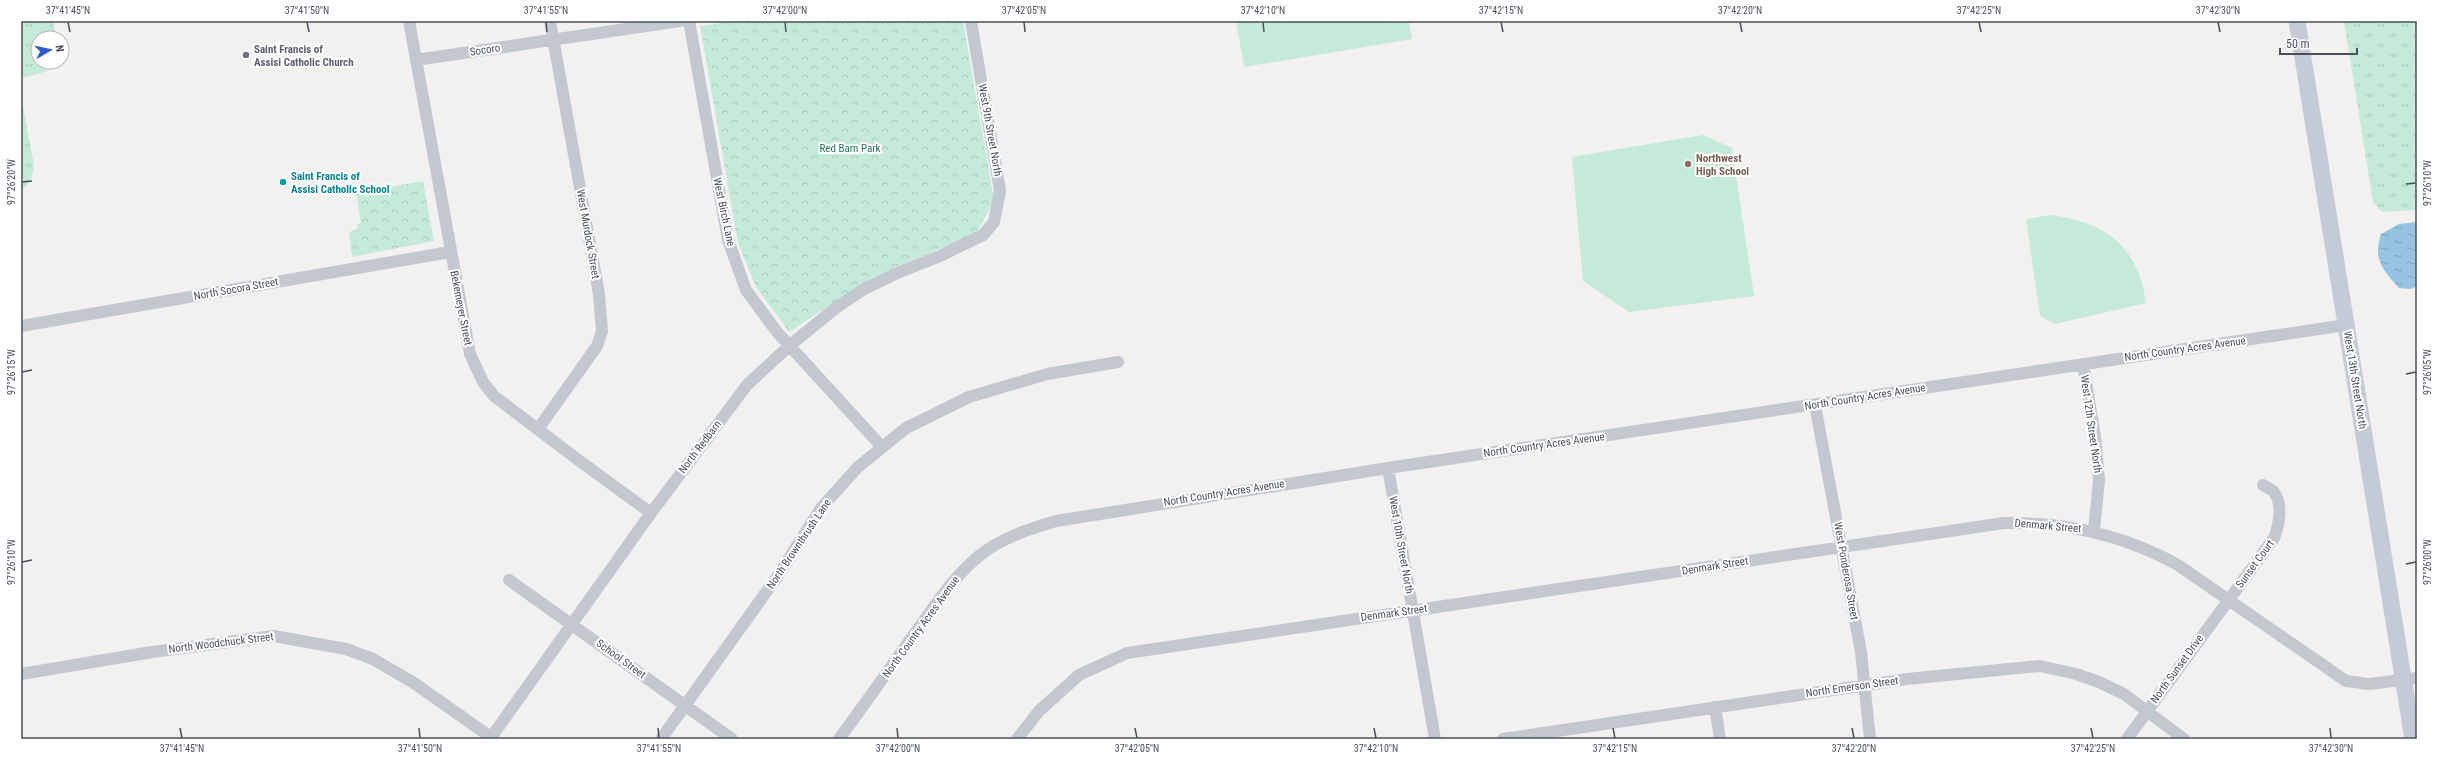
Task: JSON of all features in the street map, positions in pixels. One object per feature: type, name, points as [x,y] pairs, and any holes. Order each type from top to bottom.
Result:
[{"type":"street","name":"Bekemeyer Street","points":[[409,21],[450,252],[470,354],[476,368],[494,396],[651,513]]},
{"type":"street","name":"West Murdock Street","points":[[538,429],[597,346],[602,331],[599,294],[550,21]]},
{"type":"street","name":"Socoro","points":[[416,60],[680,21]]},
{"type":"street","name":"West Birch Lane","points":[[689,21],[728,240],[746,290],[789,346],[882,447]]},
{"type":"street","name":"West 9th Street North","points":[[971,21],[1000,191],[994,222],[983,235]]},
{"type":"street","name":"West 13th Street North","points":[[2297,21],[2346,325],[2410,679],[2413,739]]},
{"type":"street","name":"North Redbarn","points":[[491,738],[651,513],[747,385],[789,346],[837,307],[864,289],[983,235]]},
{"type":"street","name":"North Socora Street","points":[[21,326],[450,252]]},
{"type":"street","name":"North Country Acres Avenue","points":[[840,739],[944,593],[965,568],[980,555],[1002,541],[1026,530],[1087,514],[2346,325]]},
{"type":"street","name":"North Brownthrush Lane","points":[[661,739],[777,577],[821,508],[858,466],[906,428],[969,397],[1047,374],[1118,362]]},
{"type":"street","name":"West 12th Street North","points":[[2083,364],[2095,436],[2099,480],[2094,531]]},
{"type":"street","name":"West Ponderosa Street","points":[[1815,405],[1861,652],[1870,739]]},
{"type":"street","name":"West 10th Street North","points":[[1388,468],[1435,739]]},
{"type":"street","name":"Sunset Court","points":[[2228,600],[2263,554],[2278,527],[2279,505],[2274,492],[2263,485]]},
{"type":"street","name":"Denmark Street","points":[[1017,739],[1039,711],[1079,675],[1127,653],[2004,523],[2050,524],[2094,531],[2155,552],[2346,681],[2369,684],[2410,679]]},
{"type":"street","name":"School Street","points":[[509,580],[732,739]]},
{"type":"street","name":"North Sunset Drive","points":[[2127,739],[2228,600]]},
{"type":"street","name":"North Woodchuck Street","points":[[21,674],[152,652],[274,636],[282,637],[346,649],[373,659],[414,683],[491,738]]},
{"type":"street","name":"North Emerson Street","points":[[1503,739],[1865,685],[2040,666],[2076,674],[2099,682],[2124,694],[2184,739]]},
{"type":"street","points":[[1715,707],[1720,739]]},
{"type":"green space","points":[[21,21],[53,21],[55,30],[30,30],[30,70],[47,70],[21,78]]},
{"type":"green space","name":"Red Barn Park","points":[[735,21],[963,21],[994,200],[976,234],[873,277],[789,332],[756,287],[738,243],[700,26]]},
{"type":"green space","points":[[1236,21],[1409,21],[1412,39],[1244,67]]},
{"type":"green space","points":[[2344,21],[2417,21],[2417,210],[2382,212],[2373,202]]},
{"type":"green space","points":[[21,96],[34,165],[30,180],[21,191]]},
{"type":"green space","points":[[1703,135],[1732,148],[1754,296],[1629,312],[1583,281],[1572,157]]},
{"type":"green space","points":[[423,181],[434,241],[352,257],[349,232],[358,229],[357,224],[361,223],[356,193]]},
{"type":"green space","points":[[2050,215],[2070,218],[2087,224],[2116,240],[2127,252],[2135,266],[2142,283],[2146,303],[2055,324],[2040,316],[2026,219]]},
{"type":"water","points":[[2417,222],[2417,286],[2411,289],[2399,288],[2384,269],[2379,257],[2378,250],[2381,234],[2399,224]]},
{"type":"place","name":"Saint Francis of Assisi Catholic Church","points":[[246,55]]},
{"type":"place","name":"Northwest High School","points":[[1688,164]]},
{"type":"place","name":"Saint Francis of Assisi Catholic School","points":[[283,182]]}]
